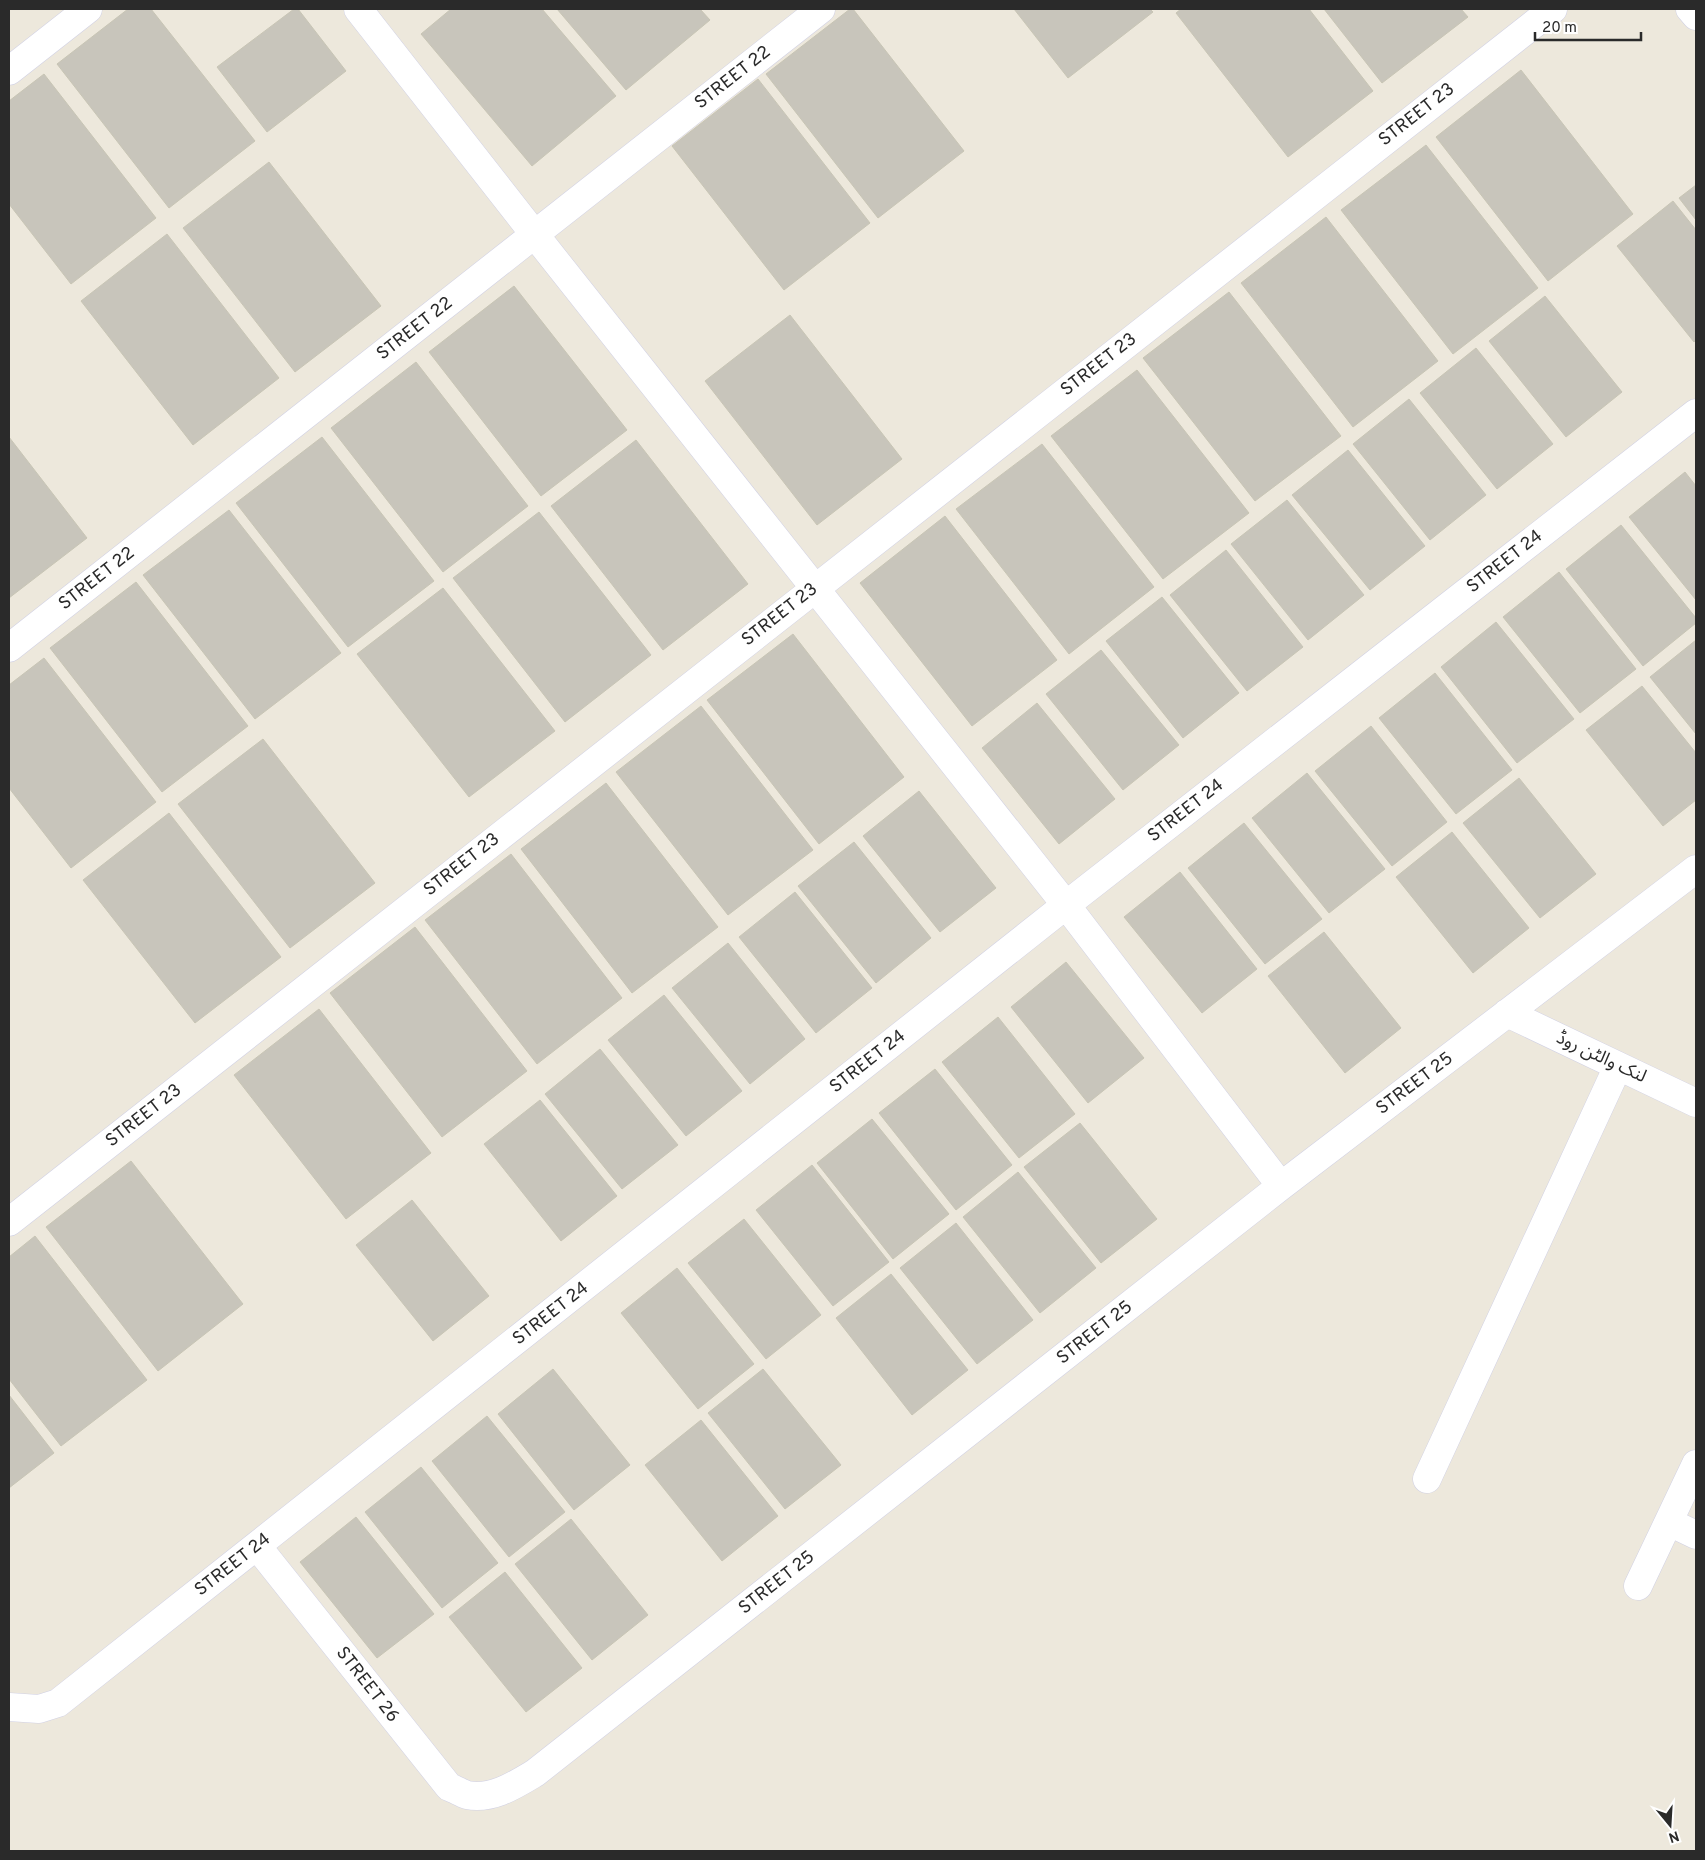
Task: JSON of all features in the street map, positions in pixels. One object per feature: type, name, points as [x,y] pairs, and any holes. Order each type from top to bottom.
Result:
[{"type":"street","points":[[9,71],[88,9]]},
{"type":"street","points":[[358,9],[534,235],[1066,905],[1281,1186]]},
{"type":"street","name":"STREET 22","points":[[9,648],[822,9]]},
{"type":"street","name":"STREET 23","points":[[9,1222],[1553,9]]},
{"type":"street","points":[[1690,9],[1696,16]]},
{"type":"street","name":"STREET 24","points":[[9,1707],[40,1709],[58,1703],[1066,905],[1696,412]]},
{"type":"street","name":"STREET 25","points":[[493,1794],[512,1788],[535,1773],[1281,1186],[1696,869]]},
{"type":"street","name":"لنک والٹن روڈ","points":[[1507,1014],[1696,1103]]},
{"type":"street","points":[[1428,1479],[1618,1066]]},
{"type":"street","points":[[1638,1586],[1696,1464]]},
{"type":"street","points":[[1669,1522],[1696,1535]]},
{"type":"street","name":"STREET 26","points":[[257,1546],[449,1787],[468,1795],[493,1794]]},
{"type":"building","points":[[128,9],[151,9],[255,141],[169,208],[57,64]]},
{"type":"building","points":[[294,9],[298,9],[346,71],[267,132],[217,67]]},
{"type":"building","points":[[451,9],[542,9],[616,96],[532,166],[421,34]]},
{"type":"building","points":[[557,9],[700,9],[710,20],[626,90]]},
{"type":"building","points":[[850,9],[853,9],[964,151],[878,218],[766,74]]},
{"type":"building","points":[[1014,9],[1150,9],[1153,12],[1068,78]]},
{"type":"building","points":[[1181,9],[1309,9],[1373,91],[1288,157],[1176,13]]},
{"type":"building","points":[[1324,9],[1461,9],[1468,17],[1382,83]]},
{"type":"building","points":[[1521,70],[1633,214],[1548,281],[1436,137]]},
{"type":"building","points":[[44,74],[156,218],[71,284],[9,204],[9,101]]},
{"type":"building","points":[[758,79],[870,223],[784,290],[672,146]]},
{"type":"building","points":[[1426,145],[1538,288],[1453,354],[1341,210]]},
{"type":"building","points":[[269,162],[381,306],[295,372],[183,228]]},
{"type":"building","points":[[1696,185],[1696,220],[1679,198]]},
{"type":"building","points":[[1673,201],[1696,230],[1696,340],[1694,342],[1617,246]]},
{"type":"building","points":[[1326,217],[1438,361],[1353,427],[1241,283]]},
{"type":"building","points":[[167,234],[279,378],[193,445],[81,301]]},
{"type":"building","points":[[514,286],[627,430],[541,496],[429,352]]},
{"type":"building","points":[[1229,292],[1341,436],[1255,501],[1143,358]]},
{"type":"building","points":[[1545,296],[1622,392],[1566,437],[1489,341]]},
{"type":"building","points":[[790,315],[902,459],[817,525],[705,381]]},
{"type":"building","points":[[1476,348],[1553,444],[1497,489],[1420,393]]},
{"type":"building","points":[[416,362],[528,506],[443,572],[331,428]]},
{"type":"building","points":[[1137,370],[1249,513],[1163,579],[1051,436]]},
{"type":"building","points":[[1409,399],[1486,495],[1430,540],[1353,444]]},
{"type":"building","points":[[9,437],[87,538],[9,598]]},
{"type":"building","points":[[322,437],[434,581],[348,647],[236,503]]},
{"type":"building","points":[[636,440],[748,584],[663,650],[551,506]]},
{"type":"building","points":[[1042,444],[1154,587],[1069,654],[956,509]]},
{"type":"building","points":[[1348,450],[1425,546],[1370,590],[1292,495]]},
{"type":"building","points":[[1685,472],[1696,486],[1696,600],[1629,517]]},
{"type":"building","points":[[1287,500],[1364,595],[1308,640],[1231,544]]},
{"type":"building","points":[[229,510],[341,653],[255,719],[143,575]]},
{"type":"building","points":[[539,512],[651,655],[565,722],[453,578]]},
{"type":"building","points":[[945,516],[1057,660],[972,726],[860,583]]},
{"type":"building","points":[[1621,525],[1696,618],[1696,623],[1643,666],[1566,569]]},
{"type":"building","points":[[1226,550],[1303,647],[1247,691],[1170,595]]},
{"type":"building","points":[[1559,572],[1636,669],[1580,713],[1503,617]]},
{"type":"building","points":[[136,582],[248,726],[162,792],[50,648]]},
{"type":"building","points":[[443,588],[555,731],[469,797],[357,654]]},
{"type":"building","points":[[1162,597],[1239,693],[1183,738],[1106,641]]},
{"type":"building","points":[[1496,622],[1574,719],[1517,763],[1441,667]]},
{"type":"building","points":[[793,634],[904,777],[819,844],[707,700]]},
{"type":"building","points":[[1696,640],[1696,734],[1650,677]]},
{"type":"building","points":[[1101,650],[1179,745],[1123,790],[1046,694]]},
{"type":"building","points":[[44,658],[156,802],[71,868],[9,788],[9,685]]},
{"type":"building","points":[[1435,673],[1512,770],[1456,814],[1379,718]]},
{"type":"building","points":[[1642,686],[1696,753],[1696,800],[1663,826],[1586,730]]},
{"type":"building","points":[[1037,703],[1115,799],[1059,844],[982,748]]},
{"type":"building","points":[[701,706],[813,850],[728,915],[616,772]]},
{"type":"building","points":[[1371,726],[1447,822],[1392,866],[1315,771]]},
{"type":"building","points":[[263,739],[375,883],[290,948],[178,804]]},
{"type":"building","points":[[1307,773],[1385,869],[1329,913],[1252,818]]},
{"type":"building","points":[[1519,778],[1596,874],[1540,918],[1463,823]]},
{"type":"building","points":[[606,783],[718,927],[632,993],[521,849]]},
{"type":"building","points":[[919,791],[996,888],[940,932],[863,836]]},
{"type":"building","points":[[169,813],[281,957],[195,1023],[83,880]]},
{"type":"building","points":[[1244,823],[1322,919],[1265,964],[1188,868]]},
{"type":"building","points":[[1452,832],[1529,928],[1473,973],[1396,877]]},
{"type":"building","points":[[854,842],[931,938],[876,983],[798,886]]},
{"type":"building","points":[[511,854],[622,998],[537,1064],[425,920]]},
{"type":"building","points":[[1180,872],[1257,969],[1202,1013],[1124,917]]},
{"type":"building","points":[[795,892],[872,988],[816,1033],[739,937]]},
{"type":"building","points":[[415,927],[527,1071],[442,1137],[330,993]]},
{"type":"building","points":[[1324,932],[1401,1028],[1345,1073],[1268,976]]},
{"type":"building","points":[[728,943],[805,1039],[750,1084],[672,988]]},
{"type":"building","points":[[1066,962],[1144,1058],[1088,1103],[1011,1007]]},
{"type":"building","points":[[664,995],[742,1091],[686,1136],[608,1040]]},
{"type":"building","points":[[319,1009],[431,1153],[346,1219],[234,1075]]},
{"type":"building","points":[[998,1017],[1075,1114],[1019,1158],[942,1062]]},
{"type":"building","points":[[600,1049],[678,1145],[622,1189],[545,1094]]},
{"type":"building","points":[[935,1069],[1012,1165],[956,1210],[879,1113]]},
{"type":"building","points":[[540,1100],[617,1196],[561,1241],[484,1144]]},
{"type":"building","points":[[872,1119],[949,1214],[893,1259],[817,1163]]},
{"type":"building","points":[[1080,1123],[1157,1219],[1101,1263],[1024,1167]]},
{"type":"building","points":[[131,1161],[243,1304],[158,1371],[46,1227]]},
{"type":"building","points":[[812,1165],[889,1262],[833,1306],[756,1210]]},
{"type":"building","points":[[1018,1172],[1096,1268],[1040,1313],[963,1217]]},
{"type":"building","points":[[412,1200],[489,1296],[433,1341],[356,1245]]},
{"type":"building","points":[[744,1219],[821,1315],[766,1359],[688,1263]]},
{"type":"building","points":[[956,1223],[1033,1320],[977,1364],[900,1268]]},
{"type":"building","points":[[35,1236],[147,1380],[61,1446],[9,1379],[9,1257]]},
{"type":"building","points":[[677,1268],[754,1364],[698,1409],[621,1313]]},
{"type":"building","points":[[891,1274],[968,1370],[912,1415],[836,1318]]},
{"type":"building","points":[[553,1369],[630,1465],[574,1510],[498,1414]]},
{"type":"building","points":[[763,1369],[841,1465],[785,1509],[708,1413]]},
{"type":"building","points":[[9,1395],[54,1453],[9,1488]]},
{"type":"building","points":[[487,1416],[565,1512],[509,1557],[432,1461]]},
{"type":"building","points":[[701,1420],[778,1516],[722,1561],[645,1465]]},
{"type":"building","points":[[421,1467],[498,1563],[442,1608],[365,1512]]},
{"type":"building","points":[[356,1517],[434,1614],[377,1658],[300,1562]]},
{"type":"building","points":[[571,1519],[648,1615],[592,1660],[515,1564]]},
{"type":"building","points":[[505,1572],[582,1668],[526,1712],[449,1617]]}]
